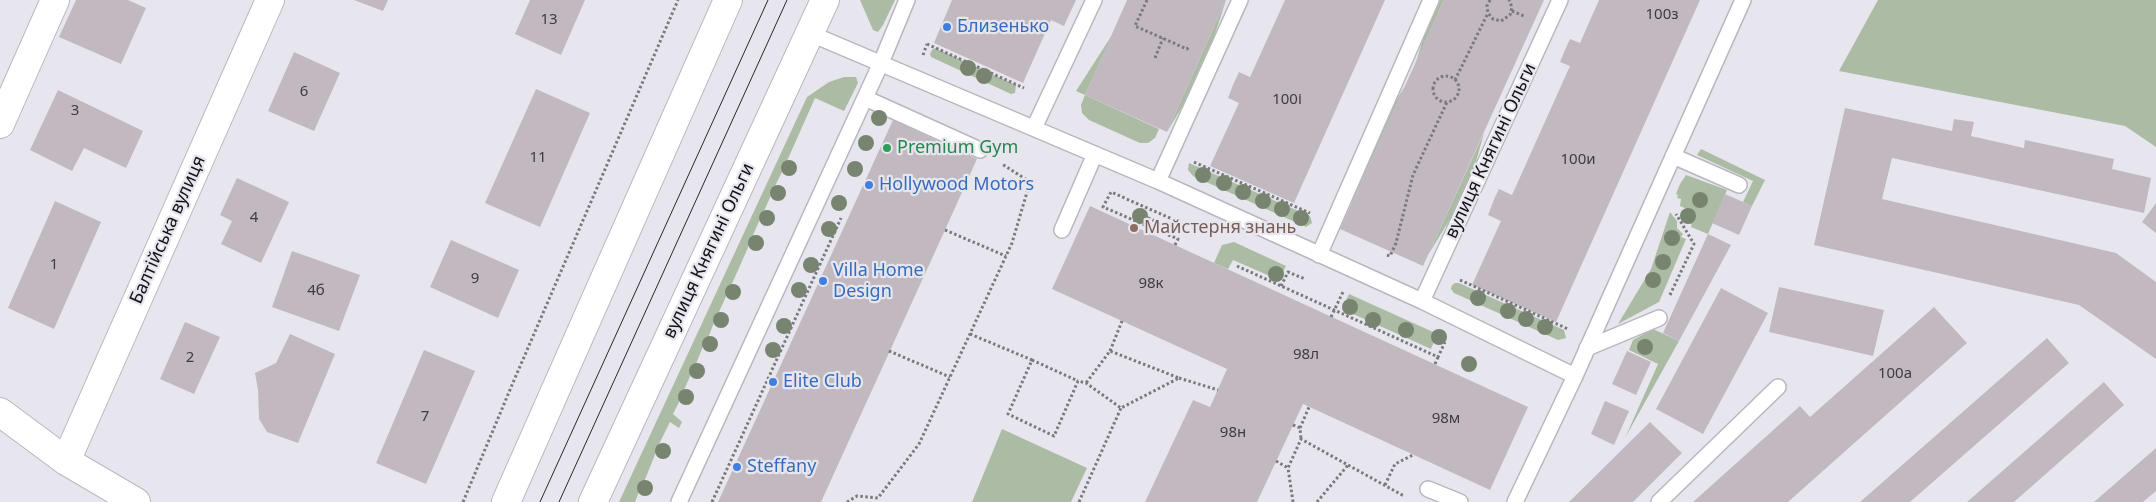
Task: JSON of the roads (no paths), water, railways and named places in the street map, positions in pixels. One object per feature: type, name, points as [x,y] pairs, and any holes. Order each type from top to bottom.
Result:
[{"type":"main road","points":[[0,124],[55,0]]},
{"type":"main road","name":"Балтійська вулиця","points":[[66,461],[270,0]]},
{"type":"main road","points":[[506,502],[728,0]]},
{"type":"main road","name":"вулиця Княгині Ольги","points":[[593,502],[825,0]]},
{"type":"main road","points":[[0,412],[66,461],[136,502]]},
{"type":"lane","points":[[679,502],[881,63],[907,0]]},
{"type":"lane","points":[[1034,128],[1094,0]]},
{"type":"lane","points":[[1158,181],[1240,0]]},
{"type":"lane","points":[[1319,255],[1431,0]]},
{"type":"lane","name":"вулиця Княгині Ольги","points":[[1422,301],[1502,109],[1560,0]]},
{"type":"lane","points":[[1515,502],[1575,376],[1743,0]]},
{"type":"lane","points":[[809,34],[1158,181],[1422,301],[1575,376]]},
{"type":"lane","points":[[865,98],[980,150]]},
{"type":"lane","points":[[1062,230],[1095,154]]},
{"type":"lane","points":[[1673,156],[1739,185]]},
{"type":"lane","points":[[1587,348],[1659,318]]},
{"type":"lane","points":[[1659,502],[1778,387]]},
{"type":"lane","points":[[1428,489],[1460,502]]},
{"type":"tram line","points":[[540,502],[768,0]]},
{"type":"tram line","points":[[559,502],[787,0]]},
{"type":"place","name":"Близенько","points":[[947,27]]},
{"type":"place","name":"Premium Gym","points":[[887,148]]},
{"type":"place","name":"Hollywood Motors","points":[[869,185]]},
{"type":"place","name":"Майстерня знань","points":[[1134,228]]},
{"type":"place","name":"Villa Home Design","points":[[823,281]]},
{"type":"place","name":"Elite Club","points":[[773,382]]},
{"type":"place","name":"Steffany","points":[[737,467]]}]
